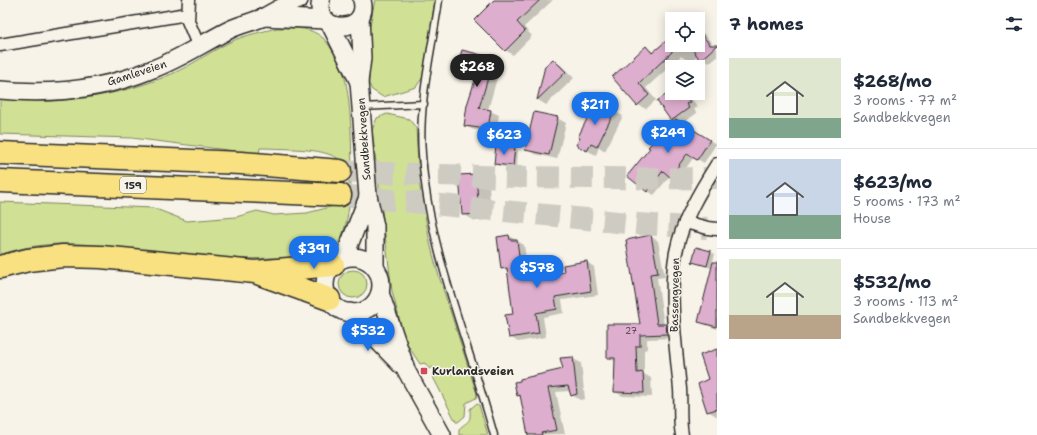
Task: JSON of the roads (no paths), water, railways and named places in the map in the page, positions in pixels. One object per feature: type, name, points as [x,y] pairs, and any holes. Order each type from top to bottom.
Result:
[{"type":"highway","points":[[0,154],[241,163],[340,171]]},
{"type":"highway","name":"159","points":[[2,181],[340,195]]},
{"type":"highway","points":[[0,267],[45,258],[81,256],[255,272],[339,262]]},
{"type":"highway","points":[[255,272],[329,300]]},
{"type":"main road","name":"Gamleveien","points":[[0,90],[27,92],[66,90],[108,83],[153,70],[229,30],[264,17],[283,5],[299,0]]},
{"type":"main road","name":"Sandbekkvegen","points":[[321,0],[320,9],[359,82]]},
{"type":"main road","name":"Gamleveien","points":[[264,17],[328,22],[336,26],[350,26],[362,5]]},
{"type":"main road","name":"Sandbekkvegen","points":[[362,5],[362,58],[359,82],[368,196],[374,226],[375,268]]},
{"type":"main road","name":"Sandbekkvegen","points":[[339,262],[368,196]]},
{"type":"main road","points":[[380,293],[376,300],[365,310],[350,312],[342,310],[329,300],[325,282],[328,273],[339,262],[361,258],[375,268],[380,280],[380,293],[407,372],[442,435]]},
{"type":"main road","points":[[350,312],[407,372]]},
{"type":"street","points":[[189,0],[187,14],[190,28],[199,47]]},
{"type":"street","points":[[0,45],[187,14]]},
{"type":"street","name":"Bassengvegen","points":[[682,435],[673,289],[675,253],[685,222],[705,183],[717,164]]},
{"type":"street","points":[[685,222],[717,229]]},
{"type":"lane","points":[[439,0],[424,104],[422,153],[424,181],[437,246],[494,435]]},
{"type":"lane","points":[[362,107],[424,104]]},
{"type":"tunnel","points":[[340,171],[528,177],[717,178]]},
{"type":"tunnel","points":[[340,195],[638,224],[707,228]]},
{"type":"place","name":"Kurlandsveien","points":[[424,371]]}]
